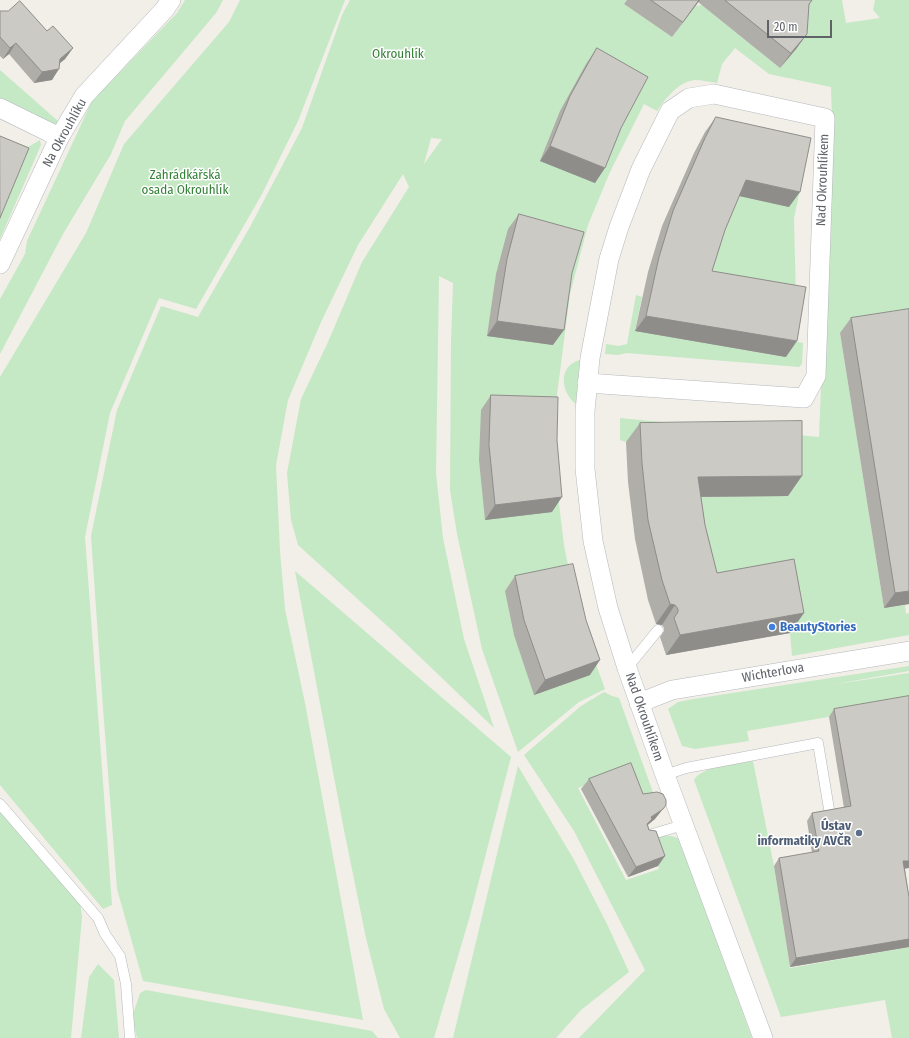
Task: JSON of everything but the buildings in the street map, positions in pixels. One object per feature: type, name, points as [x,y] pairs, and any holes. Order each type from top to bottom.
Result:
[{"type":"street","name":"Na Okrouhlíku","points":[[0,264],[59,138],[84,96],[164,10],[171,0]]},
{"type":"street","name":"Nad Okrouhlíkem","points":[[587,383],[804,398],[816,376],[825,118],[714,94],[689,98],[670,110],[641,169],[619,227],[609,259],[590,358],[587,383],[585,411],[585,469],[593,541],[608,608],[627,668],[683,825],[763,1038]]},
{"type":"street","points":[[0,108],[59,138]]},
{"type":"street","name":"Wichterlova","points":[[639,702],[672,690],[909,651]]},
{"type":"lane","points":[[627,668],[658,630]]},
{"type":"lane","points":[[665,775],[686,768],[818,743],[828,809]]},
{"type":"lane","points":[[0,804],[98,918],[105,934],[120,956],[126,984],[130,1038]]},
{"type":"lane","points":[[646,836],[683,825]]},
{"type":"green space","points":[[185,0],[223,0],[216,13],[125,121],[111,154],[63,234],[0,354],[0,299],[25,254],[27,241],[92,101],[177,13]]},
{"type":"green space","name":"Zahrádkářská osada Okrouhlík","points":[[240,0],[345,0],[298,121],[262,194],[196,309],[159,298],[110,413],[85,537],[112,905],[103,909],[0,785],[0,377],[86,233],[124,144],[229,22]]},
{"type":"green space","name":"Okrouhlík","points":[[350,0],[627,0],[624,4],[672,37],[695,6],[702,5],[780,68],[784,0],[842,0],[846,23],[880,18],[873,10],[875,0],[909,0],[909,329],[840,333],[884,608],[905,605],[906,614],[909,613],[909,635],[792,656],[790,633],[703,592],[626,442],[620,440],[620,418],[819,437],[832,119],[831,87],[769,74],[735,48],[722,64],[717,83],[695,80],[689,81],[673,91],[657,111],[644,104],[610,172],[588,225],[570,294],[555,410],[555,471],[564,545],[577,612],[605,689],[579,702],[518,752],[482,649],[457,534],[450,490],[453,283],[439,276],[436,473],[443,538],[464,639],[494,728],[394,632],[298,545],[291,520],[287,473],[301,399],[328,342],[362,262],[409,187],[403,174],[358,245],[321,322],[288,400],[276,465],[280,551],[285,609],[305,703],[363,1020],[143,981],[117,889],[91,536],[117,410],[161,306],[198,317],[250,227],[302,128],[342,15]],"holes":[[[431,138],[442,139],[424,164]]]},
{"type":"green space","points":[[0,70],[58,121],[56,125],[0,99]]},
{"type":"green space","points":[[0,136],[28,147],[40,140],[41,145],[0,239]]},
{"type":"green space","points":[[802,181],[794,218],[796,302],[702,286],[735,195]]},
{"type":"green space","points":[[636,295],[642,297],[635,330],[789,340],[803,343],[802,364],[799,367],[626,353],[618,355],[605,354],[606,344],[619,346],[627,344]]},
{"type":"green space","points":[[580,360],[576,404],[567,393],[564,380],[568,368],[573,363]]},
{"type":"green space","points":[[295,571],[511,757],[469,919],[434,1038],[400,1038],[384,1009],[366,938],[344,830]]},
{"type":"green space","points":[[909,666],[909,671],[830,685],[909,673],[909,703],[747,731],[749,741],[695,749],[682,746],[668,709],[678,702],[693,699]]},
{"type":"green space","points":[[604,692],[619,698],[654,795],[644,799],[632,767],[578,788],[626,880],[659,869],[649,839],[667,836],[679,839],[752,1038],[579,1038],[645,970],[574,831],[524,755],[581,706]]},
{"type":"green space","points":[[753,761],[774,866],[790,968],[909,947],[909,1038],[892,1038],[885,1000],[781,1017],[694,780],[698,775],[712,768]]},
{"type":"green space","points":[[518,766],[573,858],[607,924],[629,972],[581,1010],[556,1038],[453,1038]]},
{"type":"green space","points":[[0,810],[80,902],[82,917],[71,1038],[0,1038]]},
{"type":"green space","points":[[98,964],[114,980],[119,1038],[81,1038],[89,977]]},
{"type":"green space","points":[[146,990],[372,1031],[378,1038],[137,1038],[132,1018],[140,993]]},
{"type":"place","name":"BeautyStories","points":[[772,627]]},
{"type":"place","name":"Ústav informatiky AVČR","points":[[859,833]]}]
